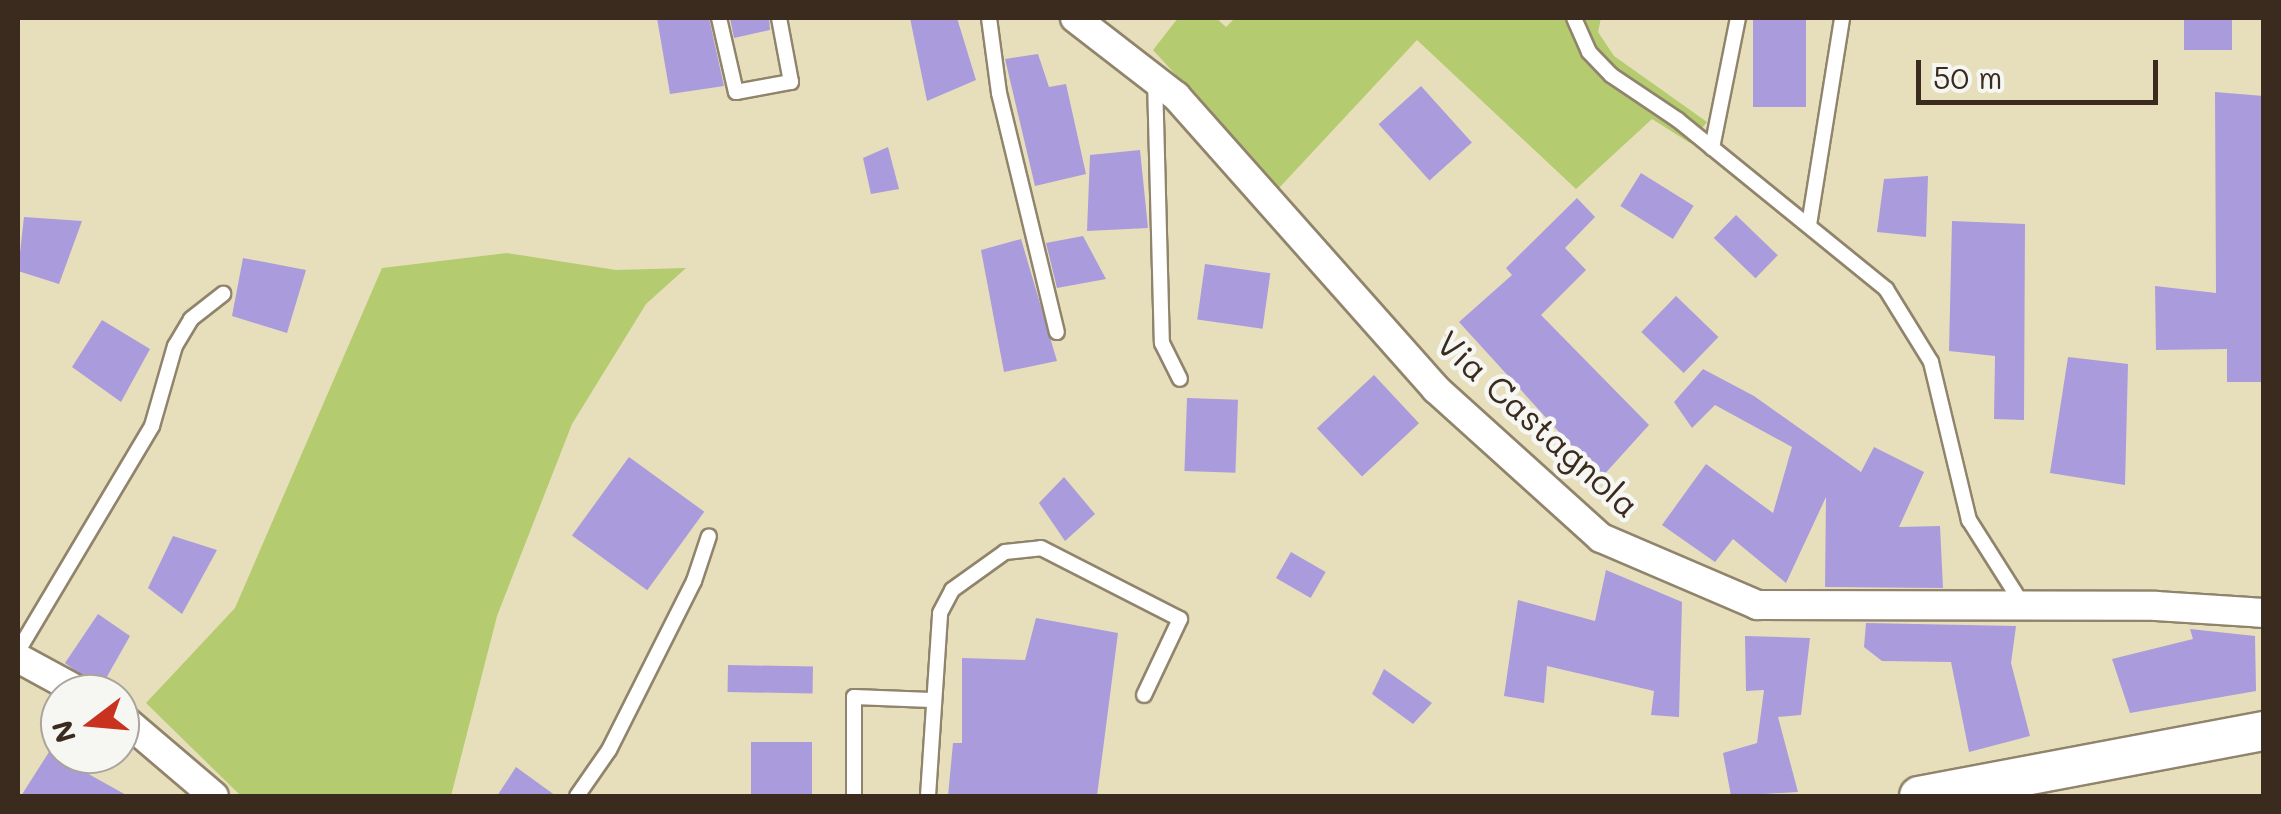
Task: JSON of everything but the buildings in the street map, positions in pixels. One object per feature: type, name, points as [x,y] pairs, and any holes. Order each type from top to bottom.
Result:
[{"type":"main road","points":[[1920,796],[2264,731]]},
{"type":"street","name":"Via Castagnola","points":[[1075,18],[1155,80],[1436,389],[1601,538],[1758,605],[2024,606],[2264,613]]},
{"type":"street","points":[[18,654],[51,674]]},
{"type":"street","points":[[140,733],[214,796]]},
{"type":"lane","points":[[719,18],[736,92],[791,82],[779,18]]},
{"type":"lane","points":[[989,18],[999,93],[1057,332]]},
{"type":"lane","points":[[1574,18],[1589,52],[1610,75],[1810,225],[1886,290],[1909,320],[1932,362],[1969,520],[2024,606]]},
{"type":"lane","points":[[1712,148],[1738,18]]},
{"type":"lane","points":[[1810,225],[1842,18]]},
{"type":"lane","points":[[1155,80],[1162,343],[1180,379]]},
{"type":"lane","points":[[18,654],[152,426],[174,346],[191,319],[223,294]]},
{"type":"lane","points":[[577,796],[610,750],[694,581],[710,536]]},
{"type":"lane","points":[[928,796],[940,613],[952,590],[1005,552],[1042,548],[1180,619],[1144,696]]},
{"type":"lane","points":[[854,796],[854,697],[932,700]]},
{"type":"green space","points":[[1178,18],[1216,18],[1226,27],[1235,18],[1601,18],[1598,32],[1614,56],[1707,122],[1690,143],[1652,119],[1576,189],[1417,40],[1279,188],[1153,50]]},
{"type":"green space","points":[[507,253],[616,270],[686,268],[646,304],[572,424],[497,616],[451,796],[241,796],[146,703],[235,608],[382,268]]}]
